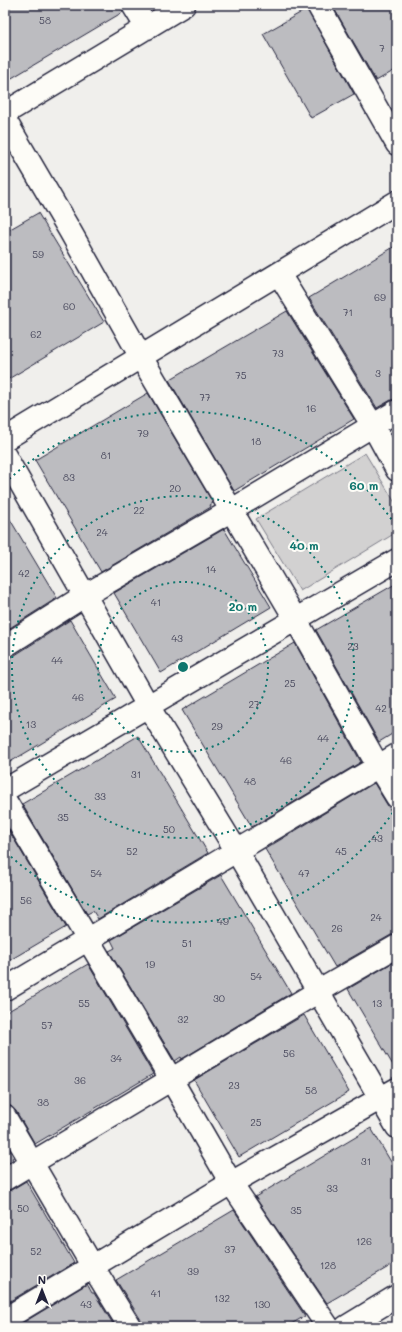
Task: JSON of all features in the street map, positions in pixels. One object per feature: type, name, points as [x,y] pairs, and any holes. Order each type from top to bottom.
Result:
[{"type":"street","points":[[133,5],[147,28]]},
{"type":"street","points":[[5,113],[184,5]]},
{"type":"street","points":[[318,5],[397,144]]},
{"type":"street","points":[[5,120],[141,357],[296,620],[378,766],[397,796]]},
{"type":"street","points":[[5,439],[397,202]]},
{"type":"street","points":[[279,274],[373,426],[397,470]]},
{"type":"street","points":[[5,646],[84,596],[232,510],[397,411]]},
{"type":"street","points":[[5,456],[148,706],[236,850],[319,991],[388,1094],[397,1127]]},
{"type":"street","points":[[5,790],[397,560]]},
{"type":"street","points":[[5,989],[397,755]]},
{"type":"street","points":[[5,800],[231,1183],[328,1327]]},
{"type":"street","points":[[5,1179],[397,946]]},
{"type":"street","points":[[5,1319],[231,1183],[388,1094]]},
{"type":"street","points":[[5,1117],[130,1327]]},
{"type":"street","points":[[346,1327],[397,1296]]},
{"type":"shaded area","points":[[365,453],[397,506],[397,532],[300,591],[256,519]]},
{"type":"building","points":[[5,5],[121,5],[123,12],[5,82]]},
{"type":"building","points":[[332,5],[397,5],[397,69],[376,81]]},
{"type":"building","points":[[307,9],[354,94],[311,118],[263,34]]},
{"type":"building","points":[[38,213],[104,322],[5,381],[5,232]]},
{"type":"building","points":[[397,245],[397,399],[391,400],[377,408],[309,298]]},
{"type":"building","points":[[287,311],[354,419],[234,491],[169,380]]},
{"type":"building","points":[[148,393],[213,503],[210,505],[211,507],[101,572],[35,460]]},
{"type":"building","points":[[5,511],[57,598],[5,631]]},
{"type":"building","points":[[224,529],[271,607],[161,673],[114,593]]},
{"type":"building","points":[[397,583],[397,731],[379,742],[316,630]]},
{"type":"building","points":[[70,620],[116,699],[5,765],[5,658],[12,657]]},
{"type":"building","points":[[295,643],[361,762],[252,827],[182,710]]},
{"type":"building","points":[[138,736],[208,853],[98,919],[93,911],[87,914],[22,804]]},
{"type":"building","points":[[374,783],[397,821],[397,934],[391,935],[335,967],[265,849]]},
{"type":"building","points":[[5,824],[66,927],[5,963]]},
{"type":"building","points":[[221,875],[291,993],[182,1059],[181,1057],[175,1061],[109,951],[115,948],[111,940]]},
{"type":"building","points":[[397,960],[397,1072],[348,989]]},
{"type":"building","points":[[88,964],[153,1074],[35,1144],[16,1111],[11,1106],[5,1105],[5,1013]]},
{"type":"building","points":[[304,1015],[349,1092],[239,1157],[194,1080]]},
{"type":"building","points":[[371,1128],[397,1172],[397,1262],[327,1303],[255,1197]]},
{"type":"building","points":[[5,1142],[14,1157],[12,1158],[13,1160],[5,1164]]},
{"type":"building","points":[[26,1181],[74,1263],[5,1304],[5,1191],[11,1190]]},
{"type":"building","points":[[234,1210],[305,1316],[286,1327],[142,1327],[141,1320],[116,1280]]},
{"type":"building","points":[[87,1284],[115,1327],[16,1327]]}]
